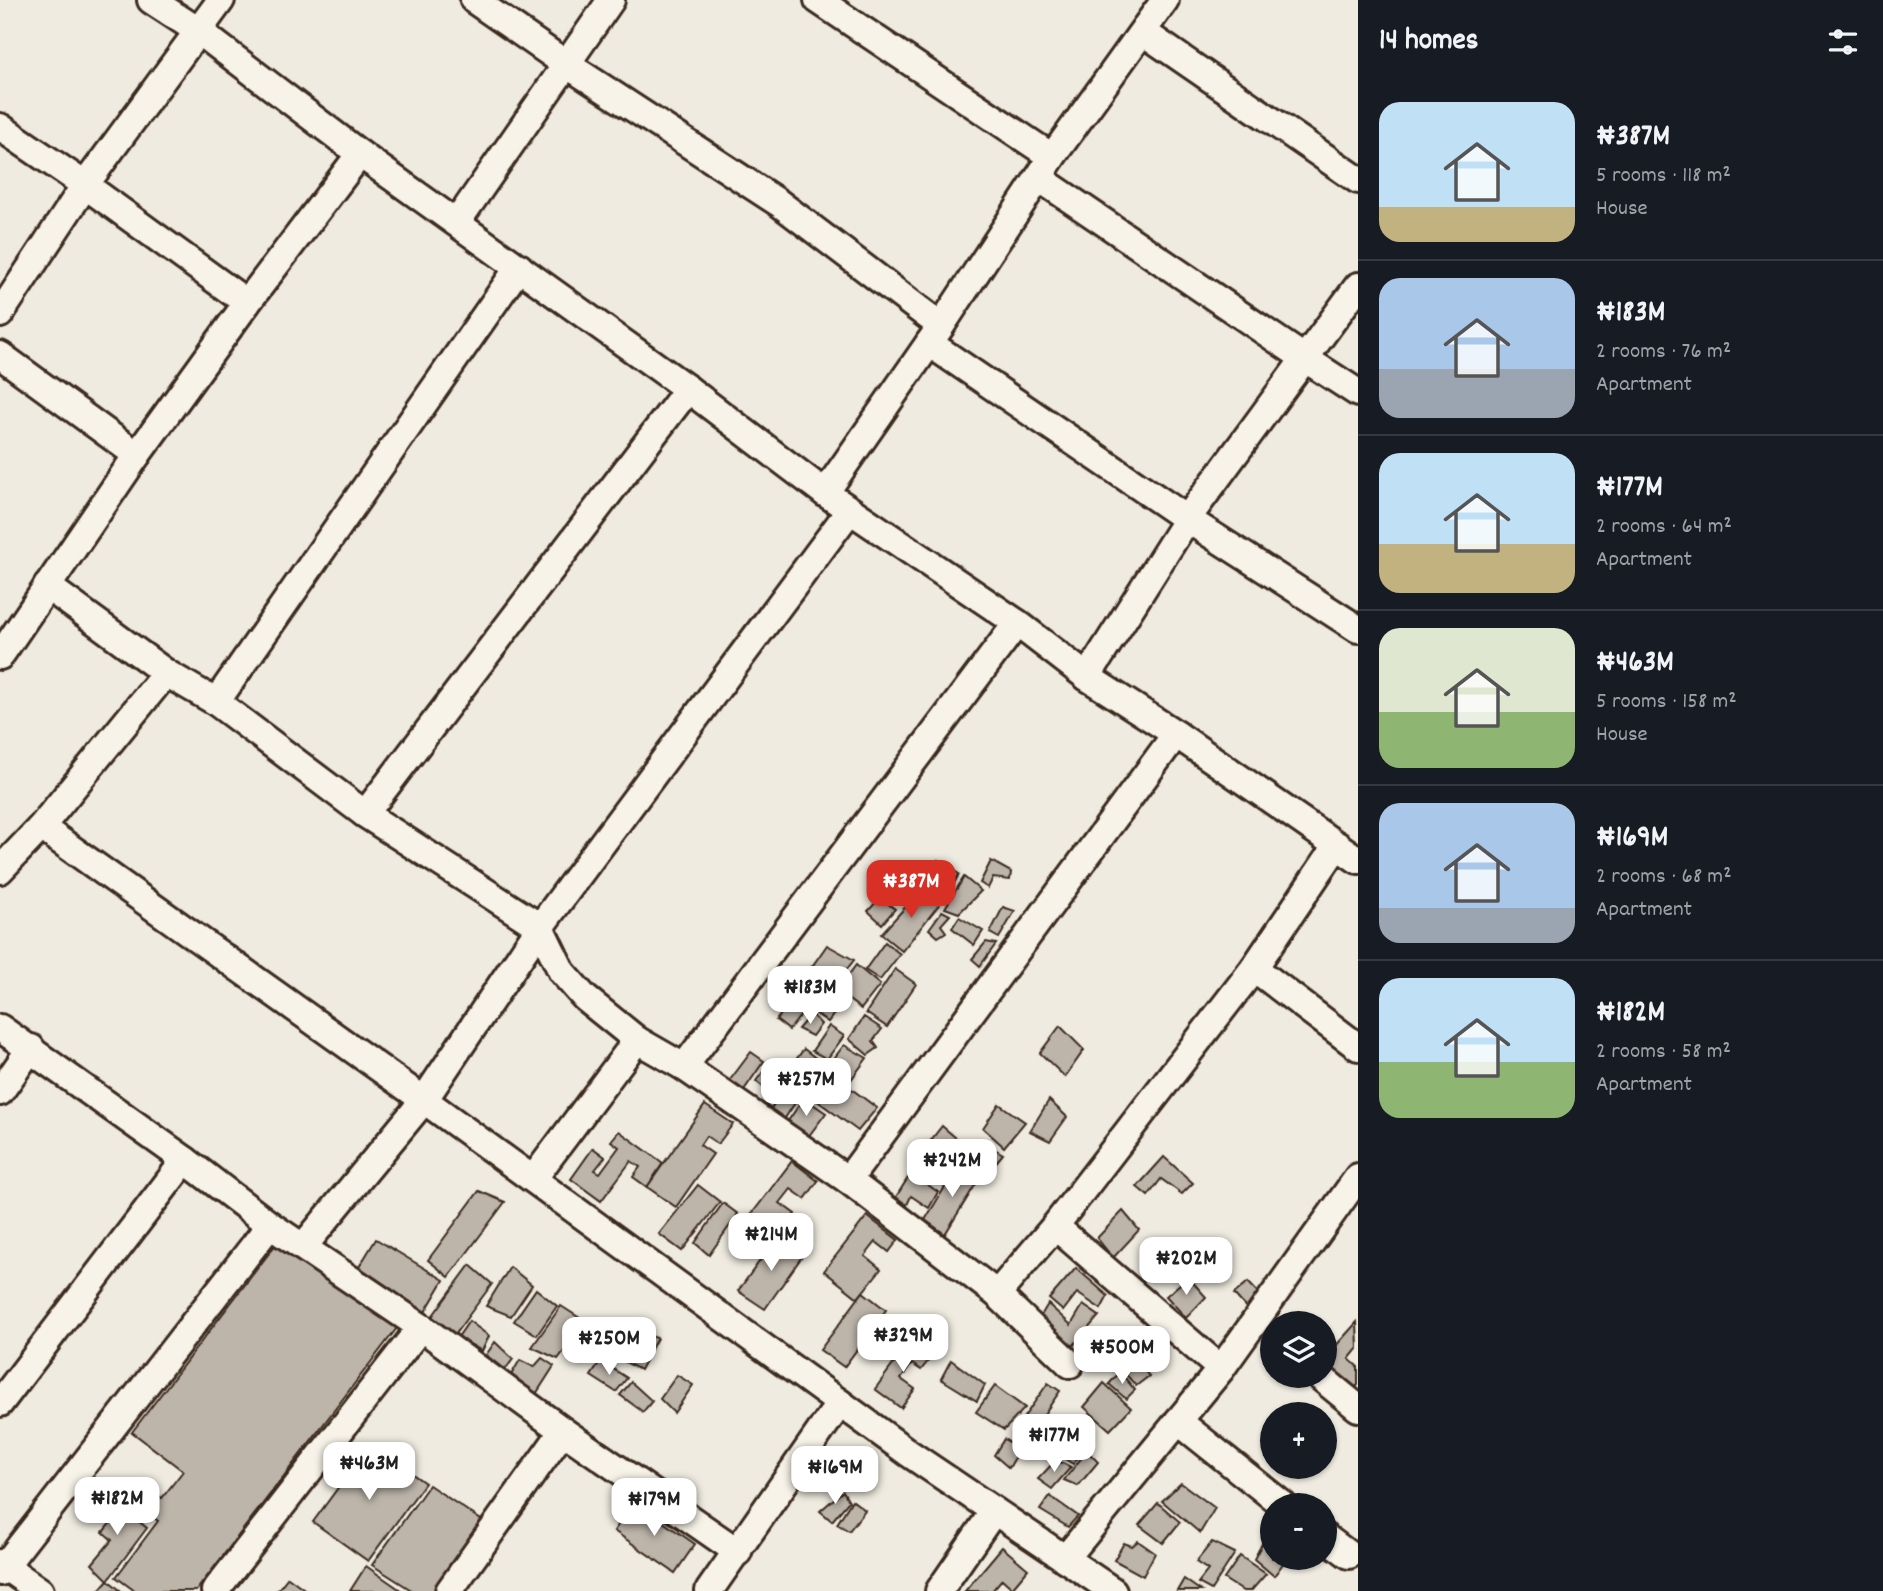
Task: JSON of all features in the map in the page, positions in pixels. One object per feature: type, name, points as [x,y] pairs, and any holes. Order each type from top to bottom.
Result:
[{"type":"street","points":[[151,0],[200,32],[360,153],[688,389],[825,493],[1017,623],[1087,677],[1176,734],[1347,853],[1254,968],[1055,1226],[997,1294]]},
{"type":"street","points":[[0,314],[85,185],[221,0]]},
{"type":"street","points":[[474,0],[566,64],[779,203],[935,334],[1186,519],[1358,629]]},
{"type":"street","points":[[457,222],[611,0]]},
{"type":"street","points":[[818,0],[1304,358],[1358,393]]},
{"type":"street","points":[[825,493],[1163,0]]},
{"type":"street","points":[[1143,32],[1358,180]]},
{"type":"street","points":[[0,127],[247,303]]},
{"type":"street","points":[[0,656],[137,455],[360,153]]},
{"type":"street","points":[[216,702],[519,267]]},
{"type":"street","points":[[1087,677],[1186,519],[1358,286]]},
{"type":"street","points":[[0,355],[137,455]]},
{"type":"street","points":[[365,814],[688,389]]},
{"type":"street","points":[[303,1247],[424,1100],[540,927],[850,510]]},
{"type":"street","points":[[47,586],[166,673],[216,702],[365,814],[540,927],[562,972],[585,998],[637,1040],[684,1067],[848,1180],[997,1294],[1070,1364]]},
{"type":"street","points":[[684,1067],[1017,623]]},
{"type":"street","points":[[0,870],[41,827],[166,673]]},
{"type":"street","points":[[848,1180],[1176,734]]},
{"type":"street","points":[[41,827],[424,1100],[910,1454],[1113,1591]]},
{"type":"street","points":[[1254,968],[1358,1047]]},
{"type":"street","points":[[0,1028],[32,1048],[270,1225],[421,1327],[563,1431],[738,1552]]},
{"type":"street","points":[[533,1179],[637,1040]]},
{"type":"street","points":[[0,1092],[32,1048]]},
{"type":"street","points":[[0,1403],[185,1160]]},
{"type":"street","points":[[1276,1311],[1358,1177]]},
{"type":"street","points":[[40,1591],[2,1567],[270,1225]]},
{"type":"street","points":[[1055,1226],[1221,1369]]},
{"type":"street","points":[[215,1591],[421,1327]]},
{"type":"street","points":[[1065,1559],[1221,1369],[1260,1334]]},
{"type":"street","points":[[1334,1388],[1358,1408]]},
{"type":"street","points":[[709,1591],[841,1403]]},
{"type":"street","points":[[1178,1421],[1268,1493]]},
{"type":"street","points":[[449,1591],[563,1431]]},
{"type":"street","points":[[939,1591],[994,1511]]},
{"type":"street","points":[[1337,1546],[1349,1555]]},
{"type":"building","points":[[938,860],[959,874],[947,897],[924,884]]},
{"type":"building","points":[[991,861],[1011,872],[1010,880],[993,878],[988,888],[980,883]]},
{"type":"building","points":[[964,877],[981,891],[959,913],[945,908]]},
{"type":"building","points":[[920,891],[942,901],[902,951],[881,934]]},
{"type":"building","points":[[880,898],[895,909],[882,924],[868,911]]},
{"type":"building","points":[[1003,907],[1015,911],[999,938],[990,933]]},
{"type":"building","points":[[942,911],[950,915],[941,925],[946,932],[938,937],[929,929]]},
{"type":"building","points":[[959,917],[983,931],[974,945],[952,928]]},
{"type":"building","points":[[885,942],[900,954],[880,980],[865,970]]},
{"type":"building","points":[[986,942],[996,944],[980,966],[972,959]]},
{"type":"building","points":[[827,945],[854,960],[843,974],[834,970],[824,981],[811,968]]},
{"type":"building","points":[[856,965],[880,985],[861,1009],[837,991]]},
{"type":"building","points":[[895,969],[916,984],[887,1027],[866,1013]]},
{"type":"building","points":[[803,974],[842,1003],[828,1022],[788,994]]},
{"type":"building","points":[[792,1001],[805,1010],[789,1030],[776,1020]]},
{"type":"building","points":[[811,1014],[821,1024],[812,1036],[798,1029]]},
{"type":"building","points":[[864,1017],[882,1029],[873,1041],[878,1048],[868,1055],[849,1039]]},
{"type":"building","points":[[829,1026],[844,1036],[827,1059],[812,1051]]},
{"type":"building","points":[[1060,1026],[1084,1050],[1065,1077],[1040,1053]]},
{"type":"building","points":[[844,1045],[867,1058],[850,1081],[829,1065]]},
{"type":"building","points":[[804,1049],[822,1063],[803,1087],[786,1073]]},
{"type":"building","points":[[751,1052],[764,1061],[744,1090],[730,1080]]},
{"type":"building","points":[[769,1064],[787,1080],[775,1097],[756,1081]]},
{"type":"building","points":[[826,1070],[877,1108],[858,1131],[808,1094]]},
{"type":"building","points":[[790,1082],[801,1094],[783,1121],[770,1110]]},
{"type":"building","points":[[804,1098],[826,1113],[808,1137],[786,1124]]},
{"type":"building","points":[[1049,1100],[1067,1117],[1050,1141],[1030,1131]]},
{"type":"building","points":[[999,1104],[1025,1122],[1004,1147],[983,1128]]},
{"type":"building","points":[[705,1105],[733,1124],[718,1144],[706,1136],[700,1145],[713,1154],[676,1207],[647,1187]]},
{"type":"building","points":[[942,1126],[970,1150],[957,1159],[931,1140]]},
{"type":"building","points":[[619,1131],[663,1163],[647,1187],[633,1177],[640,1167],[631,1161],[601,1201],[571,1179],[593,1148],[605,1157],[595,1170],[600,1173],[619,1147],[611,1141]]},
{"type":"building","points":[[984,1143],[1003,1154],[983,1178],[967,1163]]},
{"type":"building","points":[[1164,1157],[1193,1183],[1182,1194],[1161,1179],[1148,1196],[1137,1187]]},
{"type":"building","points":[[792,1161],[818,1181],[805,1199],[791,1189],[780,1203],[795,1214],[779,1236],[751,1215]]},
{"type":"building","points":[[960,1162],[979,1179],[945,1234],[925,1220]]},
{"type":"building","points":[[911,1173],[938,1192],[929,1208],[911,1196],[907,1205],[896,1197]]},
{"type":"building","points":[[698,1185],[720,1202],[682,1251],[659,1234]]},
{"type":"building","points":[[479,1191],[505,1202],[449,1277],[428,1260]]},
{"type":"building","points":[[723,1203],[738,1214],[709,1255],[695,1243]]},
{"type":"building","points":[[1123,1211],[1139,1230],[1113,1258],[1097,1238]]},
{"type":"building","points":[[867,1216],[898,1240],[889,1252],[876,1242],[865,1256],[881,1269],[858,1298],[824,1271]]},
{"type":"building","points":[[283,1235],[400,1324],[196,1591],[135,1591],[116,1577],[158,1521],[133,1502],[146,1486],[162,1498],[183,1471],[132,1432]]},
{"type":"building","points":[[777,1237],[803,1255],[765,1309],[738,1291]]},
{"type":"building","points":[[376,1239],[444,1280],[425,1312],[359,1267]]},
{"type":"building","points":[[470,1265],[492,1284],[455,1334],[431,1318]]},
{"type":"building","points":[[510,1267],[532,1285],[511,1316],[486,1306]]},
{"type":"building","points":[[1076,1268],[1108,1296],[1101,1309],[1077,1293],[1063,1311],[1049,1299]]},
{"type":"building","points":[[1188,1277],[1206,1297],[1186,1318],[1166,1296]]},
{"type":"building","points":[[1248,1282],[1264,1299],[1249,1311],[1234,1294]]},
{"type":"building","points":[[536,1289],[557,1306],[537,1335],[514,1321]]},
{"type":"building","points":[[863,1292],[886,1310],[844,1367],[820,1350]]},
{"type":"building","points":[[1048,1304],[1071,1325],[1083,1305],[1099,1316],[1073,1346],[1037,1322]]},
{"type":"building","points":[[561,1306],[586,1322],[558,1359],[532,1347]]},
{"type":"building","points":[[469,1321],[489,1336],[482,1351],[458,1337]]},
{"type":"building","points":[[1357,1322],[1358,1348],[1349,1359],[1358,1367],[1358,1385],[1354,1389],[1337,1374],[1337,1344]]},
{"type":"building","points":[[644,1334],[657,1338],[640,1370],[625,1362]]},
{"type":"building","points":[[912,1339],[933,1355],[921,1370],[912,1364],[901,1379],[915,1389],[901,1408],[875,1389]]},
{"type":"building","points":[[495,1342],[513,1359],[505,1370],[486,1355]]},
{"type":"building","points":[[542,1358],[554,1366],[536,1394],[511,1375],[520,1360],[534,1367]]},
{"type":"building","points":[[1135,1359],[1149,1376],[1136,1386],[1122,1370]]},
{"type":"building","points":[[951,1360],[985,1385],[977,1401],[941,1379]]},
{"type":"building","points":[[601,1361],[627,1378],[616,1392],[591,1376]]},
{"type":"building","points":[[1120,1372],[1135,1390],[1126,1399],[1109,1384]]},
{"type":"building","points":[[677,1375],[693,1385],[674,1413],[660,1399]]},
{"type":"building","points":[[631,1382],[652,1401],[643,1412],[620,1395]]},
{"type":"building","points":[[1048,1383],[1060,1391],[1024,1443],[1012,1434]]},
{"type":"building","points":[[1104,1383],[1131,1408],[1110,1430],[1084,1407]]},
{"type":"building","points":[[995,1386],[1025,1408],[1004,1430],[976,1412]]},
{"type":"building","points":[[1061,1428],[1085,1449],[1073,1464],[1044,1446]]},
{"type":"building","points":[[1004,1439],[1020,1449],[1009,1468],[994,1455]]},
{"type":"building","points":[[370,1444],[425,1483],[368,1561],[313,1522]]},
{"type":"building","points":[[1087,1451],[1098,1462],[1078,1486],[1064,1480]]},
{"type":"building","points":[[1056,1460],[1071,1467],[1052,1489],[1038,1479]]},
{"type":"building","points":[[1181,1483],[1215,1508],[1200,1533],[1162,1501]]},
{"type":"building","points":[[429,1485],[484,1522],[434,1591],[413,1591],[372,1565]]},
{"type":"building","points":[[843,1491],[849,1501],[832,1521],[820,1511]]},
{"type":"building","points":[[106,1495],[147,1528],[108,1580],[92,1564],[112,1540],[103,1532],[113,1520],[96,1507]]},
{"type":"building","points":[[1050,1496],[1078,1516],[1068,1527],[1040,1510]]},
{"type":"building","points":[[852,1500],[865,1510],[849,1531],[837,1524]]},
{"type":"building","points":[[634,1502],[695,1544],[675,1573],[614,1531]]},
{"type":"building","points":[[1158,1503],[1180,1522],[1163,1543],[1139,1525]]},
{"type":"building","points":[[1138,1541],[1155,1553],[1143,1576],[1114,1560],[1124,1543],[1132,1546]]},
{"type":"building","points":[[1212,1542],[1235,1553],[1211,1590],[1198,1583],[1208,1570],[1196,1562]]},
{"type":"building","points":[[1002,1547],[1028,1569],[1012,1588],[1002,1579],[992,1591],[965,1591]]},
{"type":"building","points":[[1260,1548],[1260,1564],[1254,1559]]},
{"type":"building","points":[[1240,1556],[1266,1574],[1251,1591],[1243,1591],[1224,1579]]},
{"type":"building","points":[[366,1566],[402,1591],[350,1591]]},
{"type":"building","points":[[1267,1570],[1278,1570],[1274,1576]]},
{"type":"building","points":[[288,1577],[307,1591],[277,1591]]},
{"type":"building","points":[[1184,1579],[1201,1591],[1177,1591]]},
{"type":"building","points":[[108,1580],[121,1591],[98,1591]]}]
